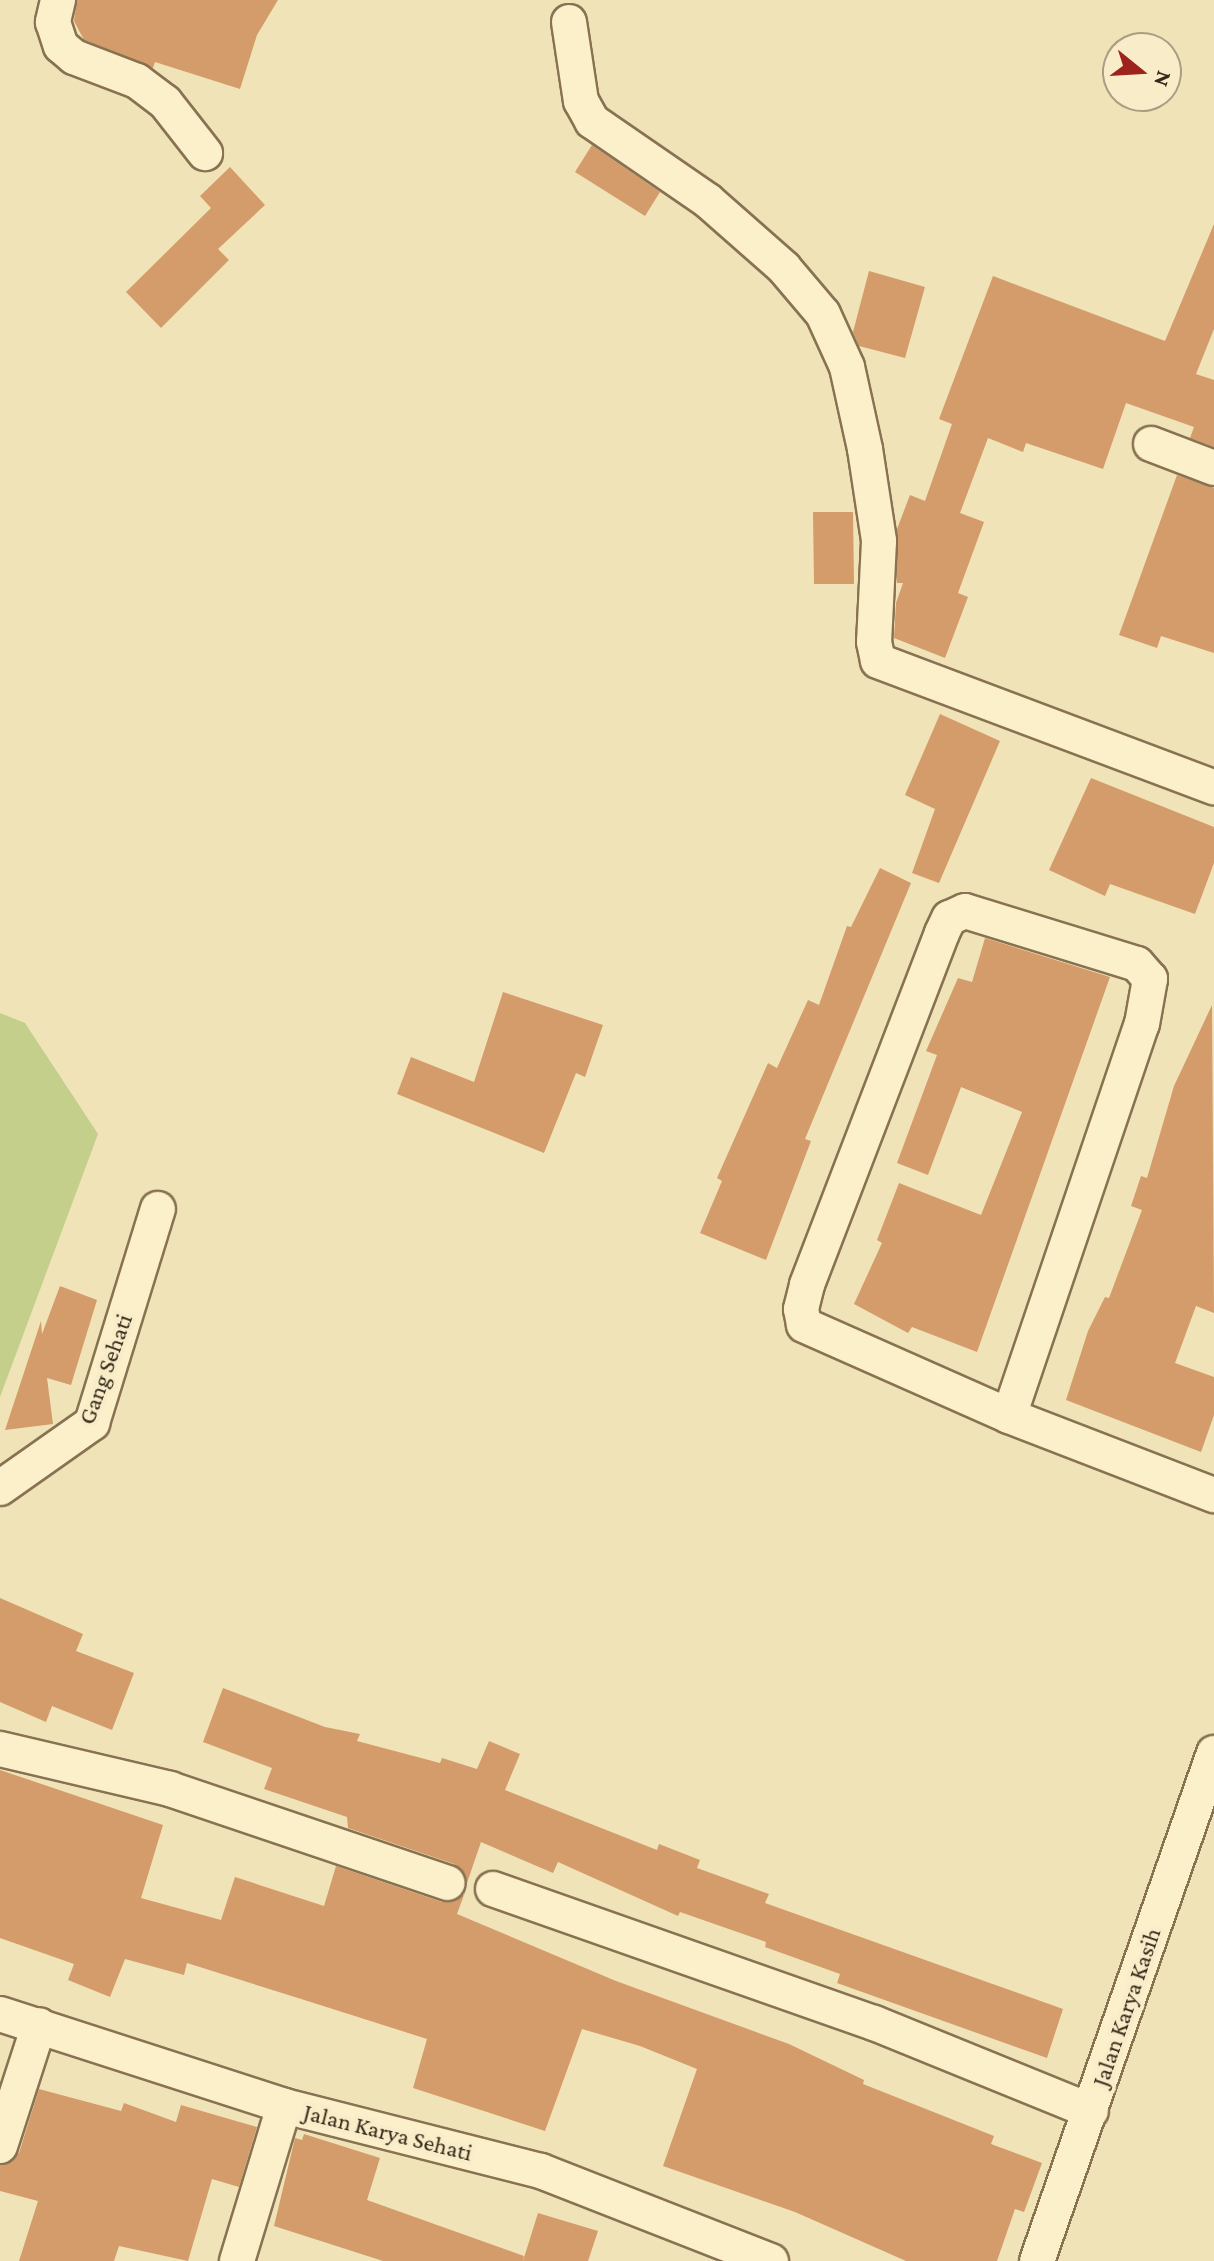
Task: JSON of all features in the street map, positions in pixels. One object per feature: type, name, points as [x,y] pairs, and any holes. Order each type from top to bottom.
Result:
[{"type":"street","points":[[58,0],[53,22],[61,46],[155,95],[205,153]]},
{"type":"street","points":[[569,22],[578,87],[592,121],[707,200],[784,268],[823,314],[847,367],[865,449],[879,541],[874,642],[878,661],[1214,787]]},
{"type":"street","points":[[1151,444],[1214,468]]},
{"type":"street","points":[[1009,1416],[1142,1024],[1150,979],[1137,964],[965,911],[949,918],[942,933],[801,1309],[809,1329],[1009,1416],[1214,1495]]},
{"type":"street","name":"Gang Sehati","points":[[0,1488],[92,1423],[158,1209]]},
{"type":"street","points":[[0,1749],[170,1789],[448,1883]]},
{"type":"street","name":"Jalan Karya Kasih","points":[[1037,2261],[1214,1753]]},
{"type":"street","points":[[493,1889],[874,2023],[1091,2111]]},
{"type":"street","name":"Jalan Karya Sehati","points":[[0,2014],[284,2106],[541,2171],[771,2261]]},
{"type":"street","points":[[0,2146],[39,2025]]},
{"type":"street","points":[[237,2261],[284,2106]]},
{"type":"green space","points":[[0,1013],[25,1023],[98,1134],[0,1397]]},
{"type":"building","points":[[77,0],[278,0],[257,35],[240,89],[155,62],[153,68],[84,40],[74,21]]},
{"type":"building","points":[[592,145],[660,192],[645,216],[575,172]]},
{"type":"building","points":[[230,167],[265,205],[218,249],[229,260],[161,328],[126,292],[211,208],[200,196]]},
{"type":"building","points":[[1214,224],[1214,329],[1196,374],[1214,380],[1214,447],[1190,438],[1194,427],[1126,403],[1103,469],[1026,443],[1023,452],[988,438],[960,513],[984,522],[958,593],[968,597],[945,658],[894,638],[896,603],[903,583],[897,583],[897,529],[910,495],[925,501],[952,424],[939,419],[993,276],[1165,341]]},
{"type":"building","points":[[869,271],[925,287],[905,358],[859,346],[853,332]]},
{"type":"building","points":[[1177,475],[1214,488],[1214,653],[1161,636],[1157,648],[1119,635]]},
{"type":"building","points":[[813,512],[853,512],[854,584],[814,584]]},
{"type":"building","points":[[940,714],[1000,741],[939,883],[912,873],[935,809],[905,795]]},
{"type":"building","points":[[1091,778],[1214,827],[1214,863],[1195,914],[1110,884],[1105,896],[1049,870]]},
{"type":"building","points":[[880,868],[911,883],[805,1139],[811,1141],[766,1260],[700,1233],[722,1181],[717,1178],[768,1063],[777,1068],[808,1000],[819,1005],[847,926],[851,927]]},
{"type":"building","points":[[985,938],[1110,977],[977,1352],[912,1327],[908,1333],[854,1304],[882,1243],[877,1240],[899,1183],[981,1215],[1022,1112],[961,1087],[928,1175],[897,1163],[937,1055],[926,1051],[958,978],[972,982]]},
{"type":"building","points":[[503,992],[603,1025],[585,1077],[576,1073],[544,1153],[397,1094],[411,1057],[474,1082]]},
{"type":"building","points":[[1212,1005],[1214,1313],[1196,1306],[1175,1363],[1214,1377],[1214,1415],[1201,1452],[1066,1400],[1088,1331],[1105,1297],[1109,1298],[1142,1210],[1131,1206],[1141,1176],[1147,1178],[1174,1086]]},
{"type":"building","points":[[60,1286],[97,1300],[71,1385],[47,1378],[53,1424],[5,1430],[41,1321],[42,1334]]},
{"type":"building","points":[[0,1598],[83,1634],[76,1651],[134,1673],[112,1730],[52,1706],[46,1722],[0,1702]]},
{"type":"building","points":[[223,1688],[325,1727],[360,1734],[357,1741],[440,1763],[442,1758],[477,1769],[489,1741],[520,1754],[505,1790],[657,1850],[659,1844],[700,1860],[697,1868],[769,1894],[765,1903],[1063,2009],[1047,2058],[837,1983],[840,1974],[765,1947],[766,1942],[680,1912],[678,1916],[558,1862],[553,1873],[481,1842],[467,1883],[454,1864],[348,1828],[347,1817],[264,1789],[272,1768],[203,1742]]},
{"type":"building","points":[[0,1770],[163,1825],[141,1898],[221,1920],[235,1877],[324,1906],[336,1866],[442,1902],[464,1895],[457,1914],[616,1981],[789,2044],[864,2080],[863,2084],[994,2136],[991,2144],[1042,2163],[1024,2212],[1015,2209],[997,2261],[906,2261],[795,2212],[663,2166],[697,2069],[640,2046],[582,2029],[545,2131],[413,2088],[427,2039],[317,2004],[187,1963],[184,1975],[125,1959],[110,1997],[68,1980],[74,1964],[0,1938]]},
{"type":"building","points":[[39,2089],[121,2111],[124,2103],[176,2122],[181,2105],[257,2127],[239,2187],[212,2179],[188,2261],[119,2246],[114,2261],[19,2261],[38,2201],[0,2191],[0,2165],[19,2153]]},
{"type":"building","points":[[304,2134],[380,2158],[367,2200],[524,2256],[523,2261],[383,2261],[274,2226],[295,2138],[302,2140]]},
{"type":"building","points":[[538,2213],[598,2231],[588,2261],[523,2261]]}]
